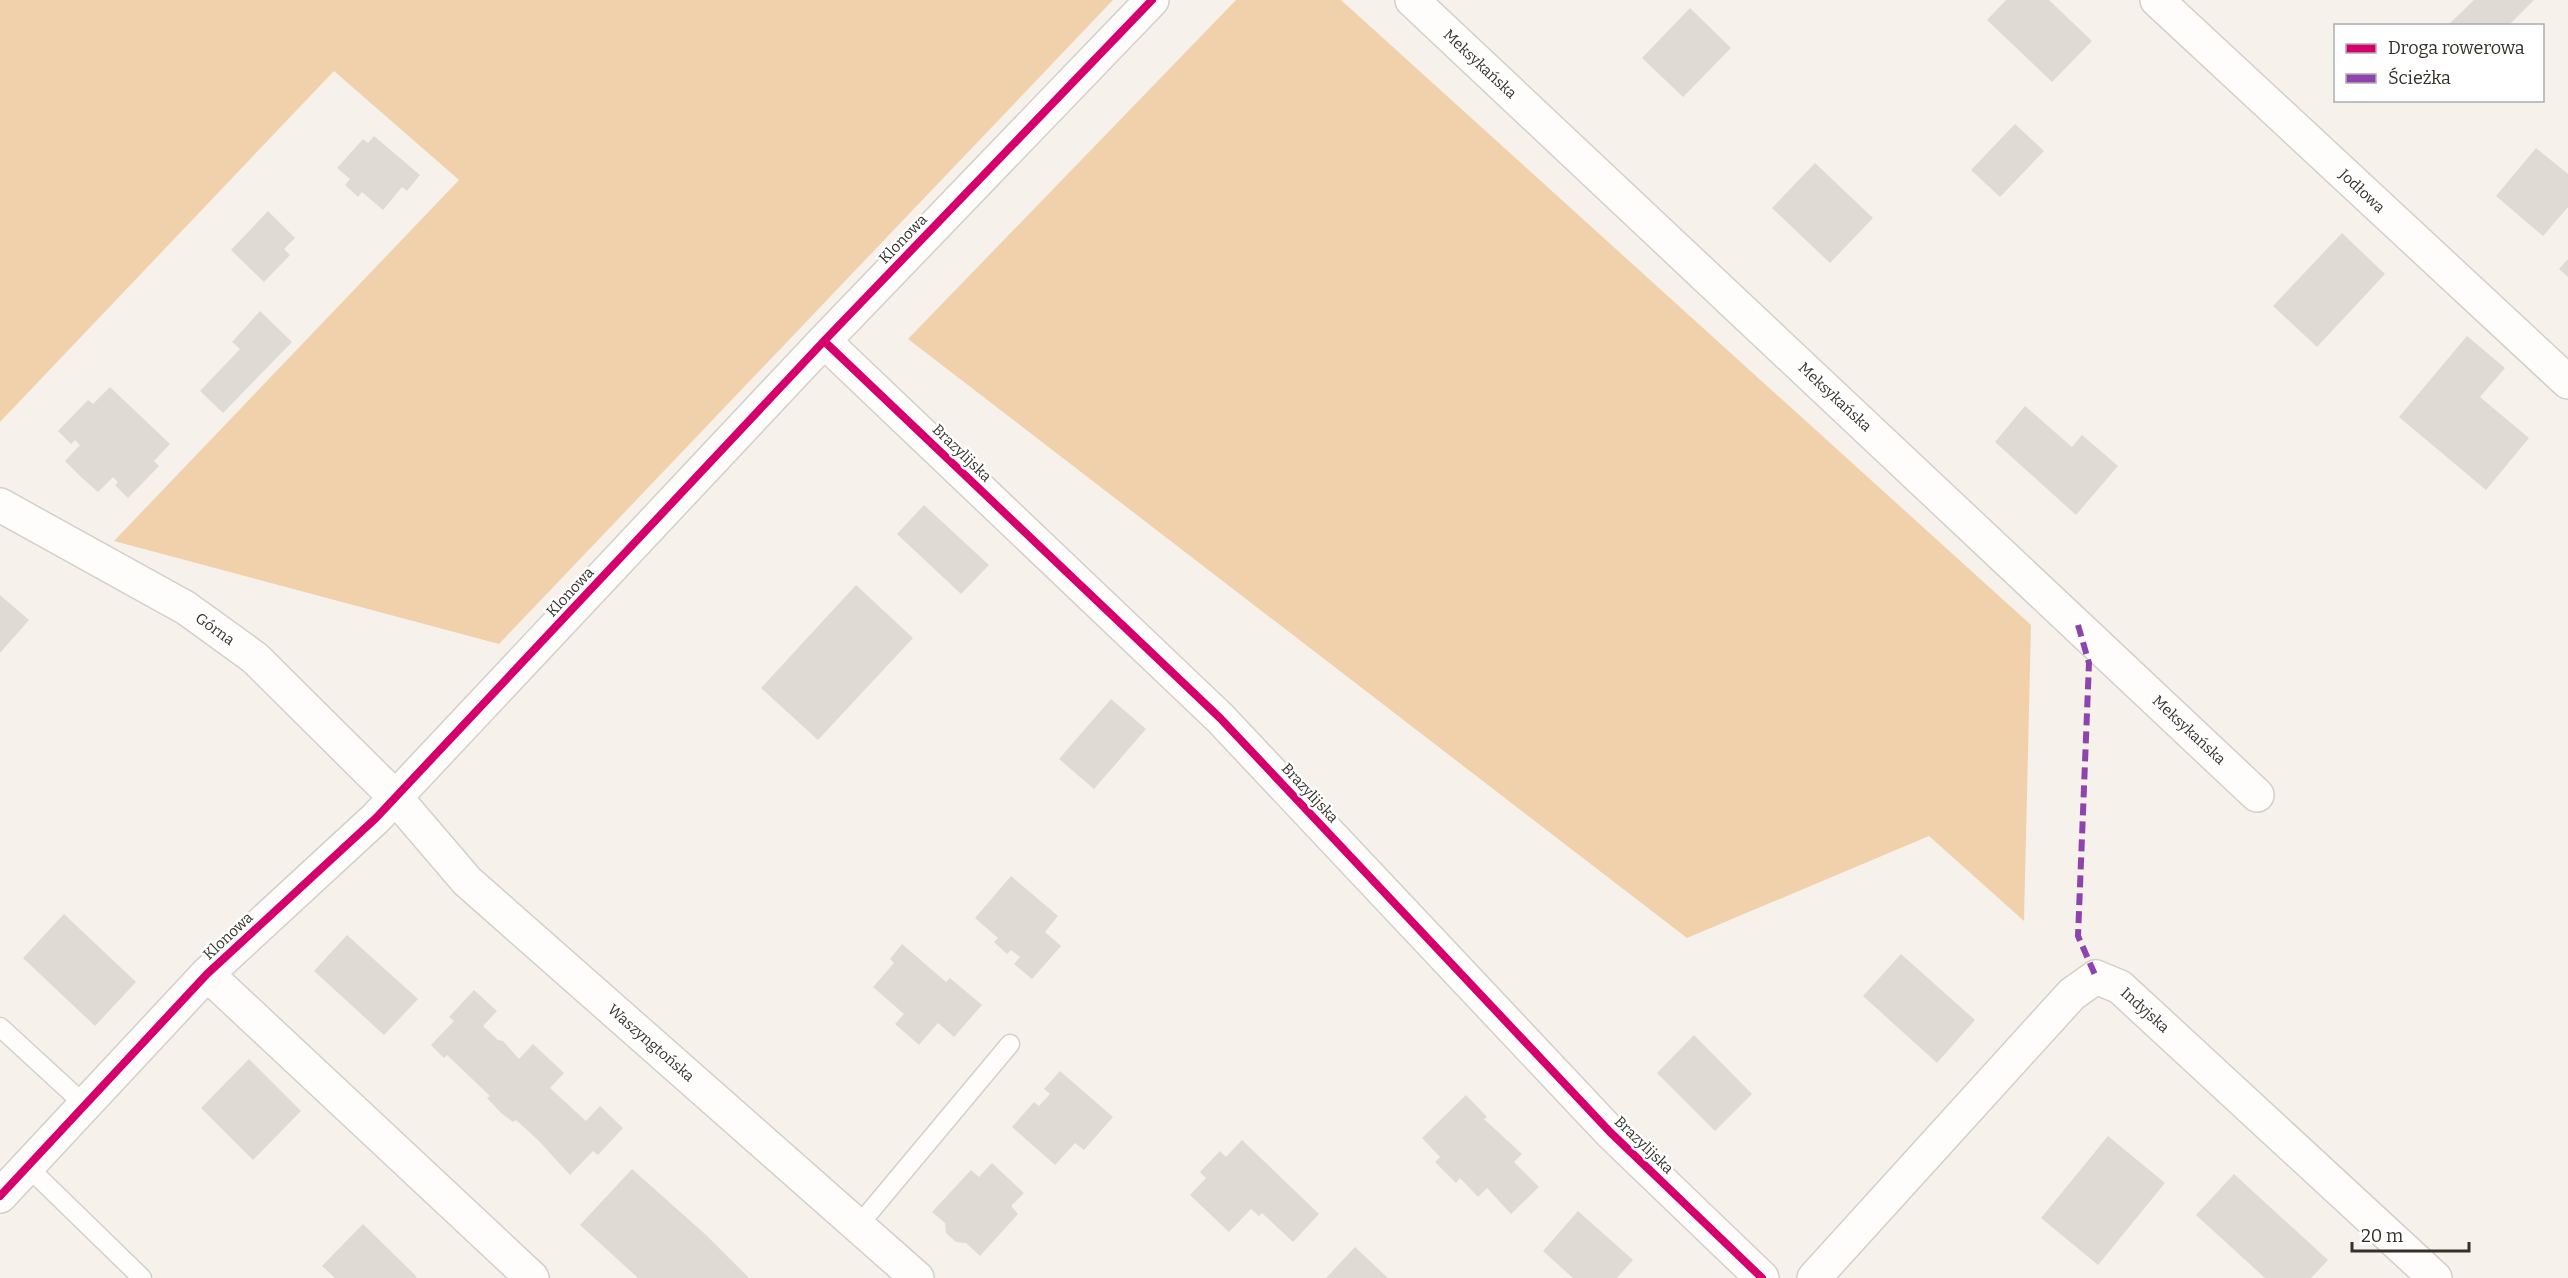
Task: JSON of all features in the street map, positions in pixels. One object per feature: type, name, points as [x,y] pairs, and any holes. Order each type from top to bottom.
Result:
[{"type":"street","name":"Klonowa","points":[[0,1196],[207,974],[396,798],[824,340],[1152,0]]},
{"type":"street","name":"Meksykańska","points":[[1412,0],[2257,795]]},
{"type":"street","name":"Jodłowa","points":[[2157,0],[2568,382]]},
{"type":"street","name":"Brazylijska","points":[[824,340],[1220,718],[1610,1132],[1762,1278]]},
{"type":"street","name":"Górna","points":[[0,505],[186,608],[255,658],[396,798]]},
{"type":"street","name":"Waszyngtońska","points":[[396,798],[467,881],[917,1278]]},
{"type":"street","points":[[207,974],[532,1278]]},
{"type":"street","name":"Indyjska","points":[[1814,1278],[2072,994],[2096,977],[2120,987],[2414,1271]]},
{"type":"lane","points":[[0,1027],[86,1106]]},
{"type":"lane","points":[[858,1226],[1010,1044]]},
{"type":"lane","points":[[28,1167],[142,1278]]},
{"type":"shaded area","points":[[0,0],[1113,0],[499,644],[114,541],[459,180],[334,71],[0,422]]},
{"type":"shaded area","points":[[1236,0],[1341,0],[2031,625],[2024,921],[1929,836],[1687,938],[908,339]]},
{"type":"building","points":[[2006,0],[2049,0],[2092,41],[2052,82],[1987,20]]},
{"type":"building","points":[[2474,0],[2534,0],[2510,24],[2449,24]]},
{"type":"building","points":[[1690,8],[1731,48],[1683,97],[1642,58]]},
{"type":"building","points":[[2015,124],[2044,151],[2000,197],[1971,170]]},
{"type":"building","points":[[374,136],[420,175],[407,191],[402,187],[383,210],[362,192],[358,197],[345,185],[350,179],[337,168],[363,139],[368,143]]},
{"type":"building","points":[[2536,148],[2568,174],[2568,207],[2543,236],[2496,196]]},
{"type":"building","points":[[1815,163],[1873,218],[1830,263],[1772,208]]},
{"type":"building","points":[[268,211],[295,238],[284,249],[290,255],[264,282],[231,250]]},
{"type":"building","points":[[2342,233],[2385,274],[2317,347],[2273,306]]},
{"type":"building","points":[[2568,259],[2568,277],[2559,269]]},
{"type":"building","points":[[260,311],[292,342],[223,413],[200,391],[240,349],[232,342]]},
{"type":"building","points":[[2467,336],[2505,368],[2480,397],[2529,438],[2486,490],[2399,417]]},
{"type":"building","points":[[110,387],[170,444],[154,461],[159,466],[128,498],[115,485],[118,482],[113,477],[98,492],[81,477],[65,461],[80,445],[75,440],[71,444],[58,431],[88,400],[93,404]]},
{"type":"building","points":[[2025,406],[2072,447],[2082,435],[2118,466],[2076,515],[1995,442]]},
{"type":"building","points":[[924,505],[989,565],[961,594],[897,534]]},
{"type":"building","points":[[856,585],[913,638],[818,740],[761,688]]},
{"type":"building","points":[[0,595],[29,620],[0,653]]},
{"type":"building","points":[[1111,699],[1146,729],[1094,789],[1059,759]]},
{"type":"building","points":[[1011,876],[1058,916],[1045,932],[1061,946],[1032,979],[1014,964],[1020,957],[1011,950],[1007,954],[994,942],[998,938],[975,918]]},
{"type":"building","points":[[64,914],[136,982],[95,1026],[23,958]]},
{"type":"building","points":[[347,935],[418,999],[384,1035],[314,971]]},
{"type":"building","points":[[902,944],[946,982],[950,978],[982,1005],[954,1037],[938,1023],[919,1045],[895,1024],[904,1014],[873,987],[894,963],[890,959]]},
{"type":"building","points":[[1901,954],[1975,1020],[1937,1063],[1863,996]]},
{"type":"building","points":[[474,990],[497,1011],[483,1026],[498,1040],[503,1041],[519,1059],[533,1044],[564,1073],[550,1088],[586,1121],[600,1106],[623,1128],[598,1155],[593,1151],[570,1175],[538,1140],[516,1120],[513,1122],[501,1113],[487,1098],[490,1096],[447,1055],[444,1058],[431,1045],[454,1021],[449,1017]]},
{"type":"building","points":[[1694,1035],[1752,1094],[1715,1131],[1657,1073]]},
{"type":"building","points":[[249,1059],[301,1111],[253,1160],[201,1108]]},
{"type":"building","points":[[1060,1071],[1113,1117],[1084,1150],[1075,1143],[1055,1165],[1012,1127],[1034,1102],[1039,1106],[1050,1094],[1044,1089]]},
{"type":"building","points":[[1466,1095],[1487,1117],[1484,1119],[1522,1154],[1514,1162],[1539,1187],[1511,1214],[1487,1188],[1478,1197],[1460,1178],[1456,1183],[1435,1162],[1440,1157],[1422,1138]]},
{"type":"building","points":[[2108,1136],[2165,1183],[2098,1265],[2041,1218]]},
{"type":"building","points":[[1242,1140],[1319,1214],[1293,1242],[1262,1213],[1259,1216],[1251,1209],[1229,1232],[1190,1195],[1206,1178],[1200,1172],[1220,1151],[1226,1157]]},
{"type":"building","points":[[992,1163],[1024,1193],[1011,1206],[1018,1214],[980,1256],[966,1243],[956,1242],[946,1233],[945,1223],[932,1212],[971,1170],[979,1177]]},
{"type":"building","points":[[632,1169],[705,1234],[749,1278],[638,1278],[580,1225]]},
{"type":"building","points":[[2234,1174],[2328,1260],[2311,1278],[2265,1278],[2196,1215]]},
{"type":"building","points":[[1578,1211],[1633,1260],[1617,1278],[1573,1278],[1543,1251]]},
{"type":"building","points":[[363,1224],[417,1277],[335,1278],[322,1266]]},
{"type":"building","points":[[1355,1247],[1388,1278],[1326,1278]]},
{"type":"marked path","points":[[2078,625],[2089,663],[2078,936],[2096,977]]},
{"type":"cycle path","points":[[0,1196],[207,974],[376,818],[824,341],[1152,0]]},
{"type":"cycle path","points":[[824,341],[1220,718],[1610,1132],[1762,1278]]}]
